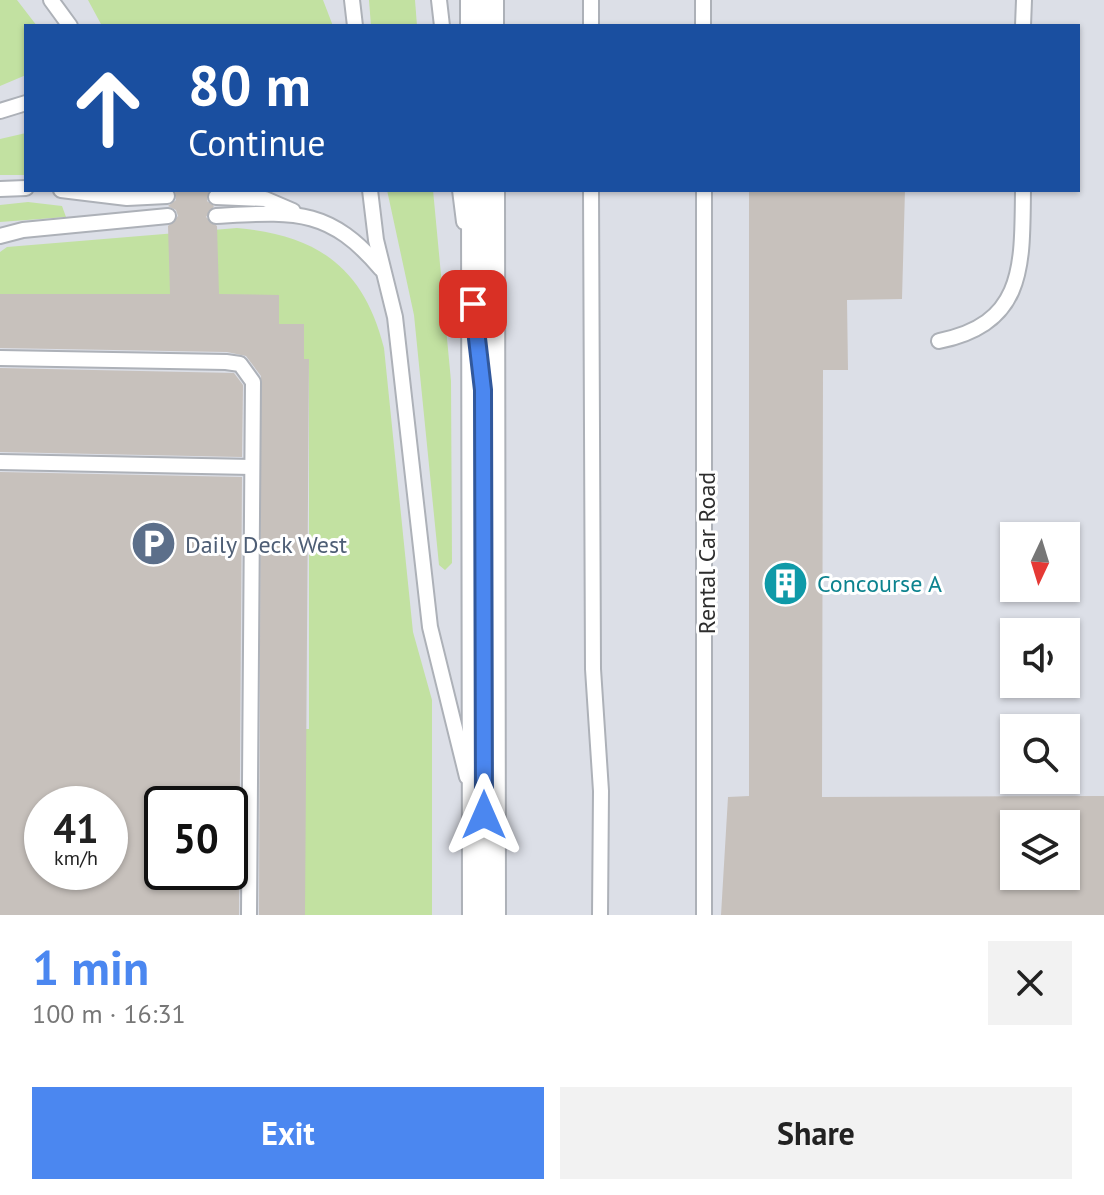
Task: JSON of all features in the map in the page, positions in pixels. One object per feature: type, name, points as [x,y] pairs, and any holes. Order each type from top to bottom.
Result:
[{"type":"main road","points":[[482,0],[482,24]]},
{"type":"main road","points":[[483,192],[484,915]]},
{"type":"lane","points":[[51,0],[64,13]]},
{"type":"lane","points":[[352,0],[355,24]]},
{"type":"lane","points":[[439,0],[442,24]]},
{"type":"lane","points":[[591,0],[591,24]]},
{"type":"lane","points":[[703,0],[703,24]]},
{"type":"lane","points":[[1023,24],[1024,0]]},
{"type":"lane","points":[[0,111],[24,104]]},
{"type":"lane","points":[[0,189],[24,188]]},
{"type":"lane","points":[[78,192],[127,198],[167,196]]},
{"type":"lane","points":[[370,192],[395,317],[430,627],[484,846]]},
{"type":"lane","points":[[460,192],[483,390]]},
{"type":"lane","points":[[591,192],[593,669],[601,791],[600,915]]},
{"type":"lane","name":"Rental Car Road","points":[[704,192],[704,915]]},
{"type":"lane","points":[[939,341],[969,335],[988,323],[1006,303],[1018,275],[1023,192]]},
{"type":"lane","points":[[216,197],[265,199],[333,227],[363,248],[384,273]]},
{"type":"lane","points":[[216,216],[297,213]]},
{"type":"lane","points":[[0,236],[23,230],[168,216]]},
{"type":"lane","points":[[0,358],[240,364],[253,382],[249,915]]},
{"type":"lane","points":[[0,462],[252,467]]},
{"type":"shaded area","points":[[0,0],[1104,0],[1104,915],[0,915]]},
{"type":"green space","points":[[0,0],[17,0],[35,24],[24,24],[24,76],[0,86]]},
{"type":"green space","points":[[88,0],[323,0],[332,24],[101,24]]},
{"type":"green space","points":[[369,0],[415,0],[417,24],[371,24]]},
{"type":"green space","points":[[24,133],[24,175],[0,175],[0,139]]},
{"type":"green space","points":[[387,192],[433,192],[451,381],[452,563],[445,570],[439,565],[414,315]]},
{"type":"green space","points":[[28,202],[62,206],[66,217],[0,222],[0,205]]},
{"type":"green space","points":[[237,228],[291,238],[333,261],[364,296],[384,348],[413,632],[432,700],[432,915],[305,915],[305,796],[280,729],[309,729],[309,360],[304,359],[304,324],[279,324],[278,295],[0,294],[0,252],[7,247]]},
{"type":"building","points":[[175,192],[209,192],[207,201],[214,206],[206,217],[217,226],[219,294],[279,295],[279,324],[304,324],[304,359],[309,359],[305,915],[259,915],[261,376],[246,356],[227,352],[0,348],[0,294],[170,294],[168,226],[178,216],[176,210],[168,206],[176,200]]},
{"type":"building","name":"Concourse A","points":[[749,192],[905,192],[902,299],[847,300],[848,370],[823,370],[822,797],[1104,796],[1104,915],[721,915],[728,797],[749,796]]},
{"type":"building","points":[[0,368],[234,373],[243,385],[242,457],[0,452]]},
{"type":"building","points":[[0,472],[242,477],[240,786],[144,786],[144,890],[239,890],[239,915],[0,915]]},
{"type":"place","name":"Daily Deck West","points":[[154,544]]},
{"type":"place","name":"Concourse A","points":[[786,583]]},
{"type":"route","points":[[473,304],[483,390],[484,815]]}]
